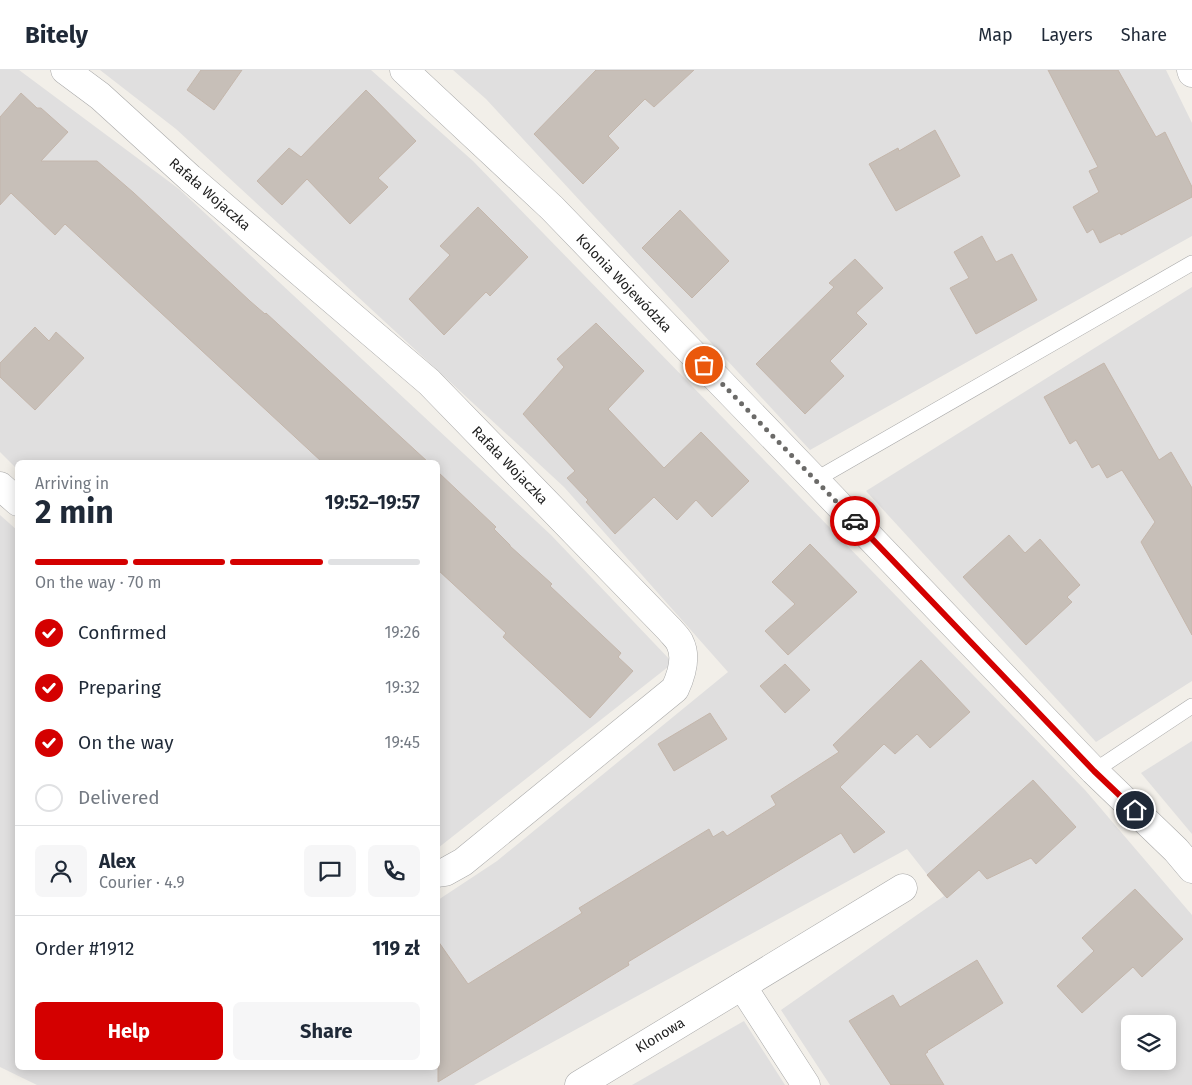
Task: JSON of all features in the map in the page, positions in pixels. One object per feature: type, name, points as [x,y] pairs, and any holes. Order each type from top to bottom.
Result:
[{"type":"street","name":"Rafała Wojaczka","points":[[65,70],[100,96],[190,178],[429,382],[606,563],[680,643],[683,664],[675,689],[463,862],[440,873]]},
{"type":"street","name":"Kolonia Wojewódzka","points":[[404,70],[552,208],[1094,771],[1176,850],[1192,869]]},
{"type":"street","points":[[0,486],[15,499]]},
{"type":"street","name":"Klonowa","points":[[579,1085],[903,888]]},
{"type":"street","points":[[742,986],[806,1085]]},
{"type":"lane","points":[[815,480],[1192,263]]},
{"type":"lane","points":[[1094,771],[1192,706]]},
{"type":"shaded area","points":[[0,70],[19,70],[179,189],[551,535],[673,663],[440,846],[440,460],[15,460],[15,467],[0,452]]},
{"type":"shaded area","points":[[100,70],[371,70],[473,161],[1085,790],[1192,915],[1192,1085],[830,1085],[781,1010],[944,896],[907,849],[474,1085],[37,1085],[0,1067],[0,515],[15,528],[15,1070],[440,1070],[440,899],[497,861],[728,672],[564,487],[176,129]]},
{"type":"shaded area","points":[[453,70],[1166,70],[1192,123],[1192,236],[810,450],[486,99]]},
{"type":"shaded area","points":[[1192,287],[1192,681],[1096,742],[866,491]]},
{"type":"shaded area","points":[[1192,741],[1192,834],[1141,773]]},
{"type":"shaded area","points":[[744,1021],[785,1085],[632,1085]]},
{"type":"building","points":[[201,70],[242,70],[214,110],[187,90]]},
{"type":"building","points":[[596,70],[694,70],[654,107],[645,99],[608,136],[619,148],[583,184],[534,134]]},
{"type":"building","points":[[1048,70],[1118,70],[1156,137],[1165,132],[1192,187],[1192,197],[1121,235],[1120,233],[1100,243],[1093,229],[1087,233],[1073,207],[1099,192],[1089,171],[1098,167]]},
{"type":"building","points":[[366,90],[416,141],[378,178],[388,187],[350,224],[307,179],[282,205],[257,181],[289,148],[301,157]]},
{"type":"building","points":[[21,93],[37,108],[41,108],[68,132],[41,161],[97,161],[426,460],[320,460],[65,224],[55,235],[11,193],[0,205],[0,117]]},
{"type":"building","points":[[935,130],[960,176],[896,211],[869,164],[898,148],[899,151]]},
{"type":"building","points":[[478,207],[528,257],[490,296],[486,292],[444,335],[409,299],[450,255],[440,246]]},
{"type":"building","points":[[680,210],[729,261],[692,298],[642,248]]},
{"type":"building","points":[[982,236],[996,262],[1012,254],[1037,300],[976,334],[950,288],[969,278],[954,252]]},
{"type":"building","points":[[855,259],[883,288],[856,313],[867,324],[830,361],[844,376],[805,414],[756,364],[834,287],[829,283]]},
{"type":"building","points":[[596,323],[644,371],[608,409],[664,468],[701,432],[749,481],[712,517],[696,500],[677,520],[654,497],[615,534],[586,502],[588,500],[567,478],[575,471],[523,414],[564,367],[557,359]]},
{"type":"building","points":[[35,327],[49,341],[56,332],[84,358],[35,410],[0,377],[0,363]]},
{"type":"building","points":[[1104,363],[1159,460],[1171,452],[1192,488],[1192,635],[1141,542],[1155,522],[1122,470],[1107,478],[1099,464],[1092,468],[1076,440],[1070,444],[1044,397]]},
{"type":"building","points":[[440,474],[496,527],[494,529],[510,546],[552,584],[550,586],[621,653],[618,657],[633,671],[590,718],[503,637],[506,633],[440,572]]},
{"type":"building","points":[[1009,535],[1025,553],[1040,539],[1080,585],[1067,597],[1072,602],[1026,645],[963,577]]},
{"type":"building","points":[[810,544],[857,592],[788,655],[765,631],[795,604],[772,582]]},
{"type":"building","points":[[921,660],[970,712],[930,748],[917,734],[895,754],[884,744],[840,787],[885,832],[854,853],[841,833],[628,962],[629,965],[438,1082],[438,1070],[440,1070],[440,944],[468,984],[582,913],[579,908],[709,829],[713,837],[723,831],[727,836],[776,805],[771,796],[839,752],[833,745]]},
{"type":"building","points":[[785,664],[810,690],[785,713],[760,686]]},
{"type":"building","points":[[710,713],[727,739],[674,771],[658,744]]},
{"type":"building","points":[[1033,780],[1076,827],[1036,864],[1031,858],[987,879],[979,870],[947,898],[927,875]]},
{"type":"building","points":[[1135,889],[1183,939],[1142,977],[1133,967],[1082,1013],[1057,986],[1094,951],[1082,938]]},
{"type":"building","points":[[977,960],[1003,1003],[927,1051],[925,1054],[944,1085],[891,1085],[849,1021],[893,995],[900,1007]]},
{"type":"way so far","points":[[704,365],[855,521]]},
{"type":"route","points":[[855,521],[1094,771],[1135,810]]}]
